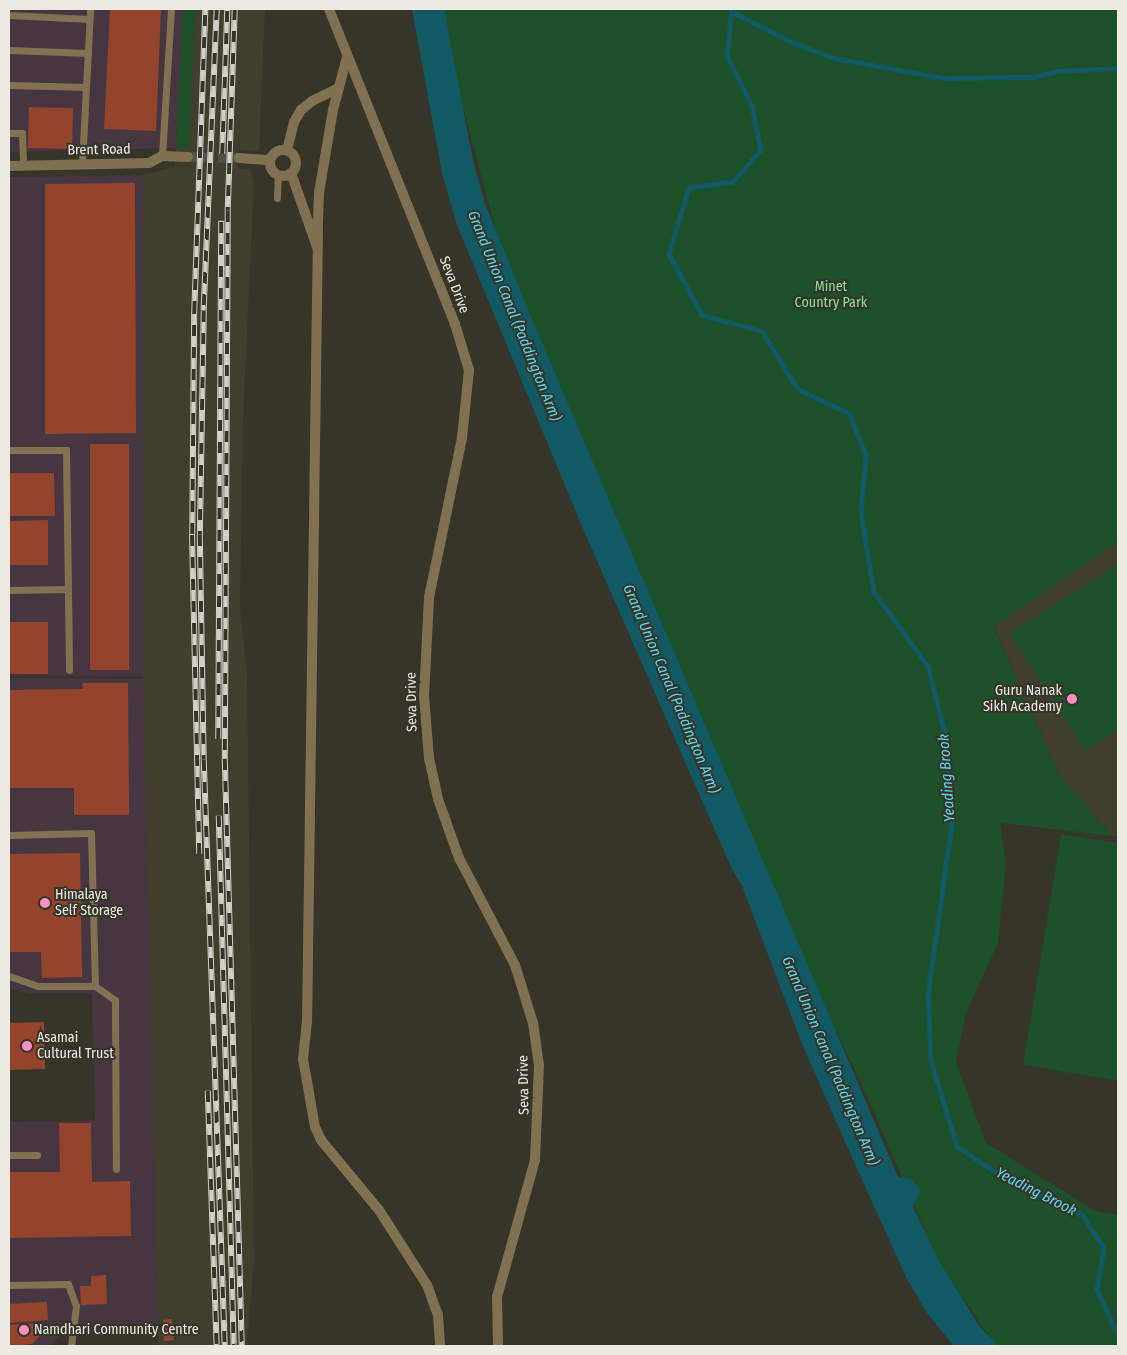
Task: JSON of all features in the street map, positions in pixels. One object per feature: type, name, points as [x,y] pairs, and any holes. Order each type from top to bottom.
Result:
[{"type":"street","name":"Seva Drive","points":[[329,9],[455,324],[469,370],[462,438],[429,598],[424,696],[428,758],[438,799],[459,858],[515,966],[533,1024],[539,1065],[535,1160],[497,1297],[498,1346]]},
{"type":"street","points":[[347,57],[337,89],[320,193],[307,1021],[303,1059],[315,1127],[321,1140],[379,1210],[414,1263],[438,1315],[440,1346]]},
{"type":"street","points":[[287,150],[294,122],[301,110],[323,94],[337,89]]},
{"type":"street","points":[[287,150],[274,152],[270,160],[270,167],[278,175],[291,173]]},
{"type":"street","points":[[287,150],[296,160],[291,173],[309,232],[318,249]]},
{"type":"street","name":"Brent Road","points":[[9,166],[149,163],[162,156],[188,157]]},
{"type":"street","points":[[239,158],[270,160]]},
{"type":"lane","points":[[82,164],[90,9]]},
{"type":"lane","points":[[162,156],[171,9]]},
{"type":"lane","points":[[9,15],[90,19]]},
{"type":"lane","points":[[9,50],[88,53]]},
{"type":"lane","points":[[9,85],[86,87]]},
{"type":"lane","points":[[9,133],[22,134],[23,166]]},
{"type":"lane","points":[[277,198],[278,175]]},
{"type":"lane","points":[[9,450],[66,450],[69,670]]},
{"type":"lane","points":[[9,590],[68,589]]},
{"type":"lane","points":[[9,835],[92,833],[95,986]]},
{"type":"lane","points":[[9,976],[38,986],[95,986],[115,1000],[116,1169]]},
{"type":"lane","points":[[9,1155],[37,1155]]},
{"type":"lane","points":[[9,1285],[68,1284],[76,1306],[71,1346]]},
{"type":"shaded area","points":[[9,9],[183,9],[176,148],[9,152]]},
{"type":"shaded area","points":[[183,9],[265,9],[259,151],[238,150],[238,169],[250,169],[254,181],[243,419],[240,607],[247,673],[254,1259],[247,1346],[159,1346],[158,1332],[143,676],[143,175],[175,167]]},
{"type":"shaded area","points":[[143,175],[143,676],[9,676],[9,177]]},
{"type":"shaded area","name":"Guru Nanak Sikh Academy","points":[[1118,541],[1118,837],[1112,836],[1058,772],[994,626]]},
{"type":"shaded area","points":[[9,678],[145,679],[158,1332],[63,1333],[49,1346],[9,1346],[9,1122],[95,1121],[92,993],[29,993],[9,988]]},
{"type":"green space","points":[[183,9],[195,9],[189,148],[176,148]]},
{"type":"green space","name":"Minet Country Park","points":[[427,9],[1118,9],[1118,541],[994,627],[1058,772],[1112,836],[1000,823],[1006,863],[998,943],[966,1013],[956,1062],[986,1143],[1095,1211],[1118,1215],[1118,1346],[996,1346],[940,1265],[866,1094],[783,918],[501,250],[455,77]]},
{"type":"green space","points":[[1118,564],[1118,730],[1085,751],[1010,633]]},
{"type":"green space","points":[[1061,834],[1118,843],[1118,1081],[1023,1065]]},
{"type":"water","name":"Grand Union Canal (Paddington Arm)","points":[[412,9],[444,9],[473,160],[485,204],[531,317],[898,1177],[911,1179],[921,1190],[913,1207],[938,1259],[979,1326],[999,1346],[954,1346],[926,1312],[906,1277],[846,1144],[800,1039],[742,886],[731,867],[581,524],[457,225],[442,173]]},
{"type":"building","points":[[110,9],[161,9],[156,131],[104,129]]},
{"type":"building","points":[[29,107],[73,108],[72,149],[28,148]]},
{"type":"building","points":[[135,183],[136,433],[45,434],[45,184]]},
{"type":"building","points":[[90,444],[129,444],[129,670],[90,670]]},
{"type":"building","points":[[9,473],[54,473],[55,516],[9,516]]},
{"type":"building","points":[[48,520],[48,565],[9,565],[9,521]]},
{"type":"building","points":[[9,622],[48,622],[48,674],[9,674]]},
{"type":"building","points":[[82,683],[128,683],[129,815],[74,815],[74,788],[9,788],[9,690],[83,689]]},
{"type":"building","name":"Himalaya Self Storage","points":[[80,853],[82,977],[42,978],[41,952],[9,952],[9,854]]},
{"type":"building","name":"Asamai Cultural Trust","points":[[44,1022],[45,1069],[9,1070],[9,1023]]},
{"type":"building","points":[[59,1123],[91,1123],[92,1182],[130,1181],[131,1236],[9,1238],[9,1172],[60,1172]]},
{"type":"building","points":[[106,1275],[107,1304],[81,1305],[80,1286],[91,1286],[91,1276]]},
{"type":"building","points":[[47,1302],[48,1320],[9,1323],[9,1304]]},
{"type":"building","points":[[172,1319],[174,1340],[164,1341],[163,1320]]},
{"type":"building","name":"Namdhari Community Centre","points":[[39,1323],[40,1336],[32,1344],[9,1346],[9,1325]]},
{"type":"waterway","name":"Yeading Brook","points":[[732,9],[727,56],[752,106],[761,150],[733,182],[689,188],[669,254],[702,315],[762,331],[798,389],[850,414],[866,456],[861,511],[874,592],[928,666],[946,738],[952,824],[928,994],[931,1060],[957,1146],[1007,1180],[1083,1215],[1104,1248],[1097,1290],[1118,1335]]},
{"type":"waterway","points":[[733,12],[792,42],[834,58],[944,78],[1032,77],[1058,71],[1118,68]]},
{"type":"tunnel","points":[[188,157],[239,158]]},
{"type":"railway","points":[[199,854],[192,534],[194,312],[205,9]]},
{"type":"railway","points":[[217,9],[204,311],[200,535],[204,760],[225,1346]]},
{"type":"railway","points":[[222,154],[227,9]]},
{"type":"railway","points":[[235,9],[228,211],[225,759],[242,1346]]},
{"type":"railway","points":[[218,739],[221,221]]},
{"type":"railway","points":[[219,816],[234,1346]]},
{"type":"railway","points":[[208,1091],[217,1346]]},
{"type":"place","name":"Guru Nanak Sikh Academy","points":[[1072,699]]},
{"type":"place","name":"Himalaya Self Storage","points":[[45,903]]},
{"type":"place","name":"Asamai Cultural Trust","points":[[27,1046]]},
{"type":"place","name":"Namdhari Community Centre","points":[[24,1330]]}]
